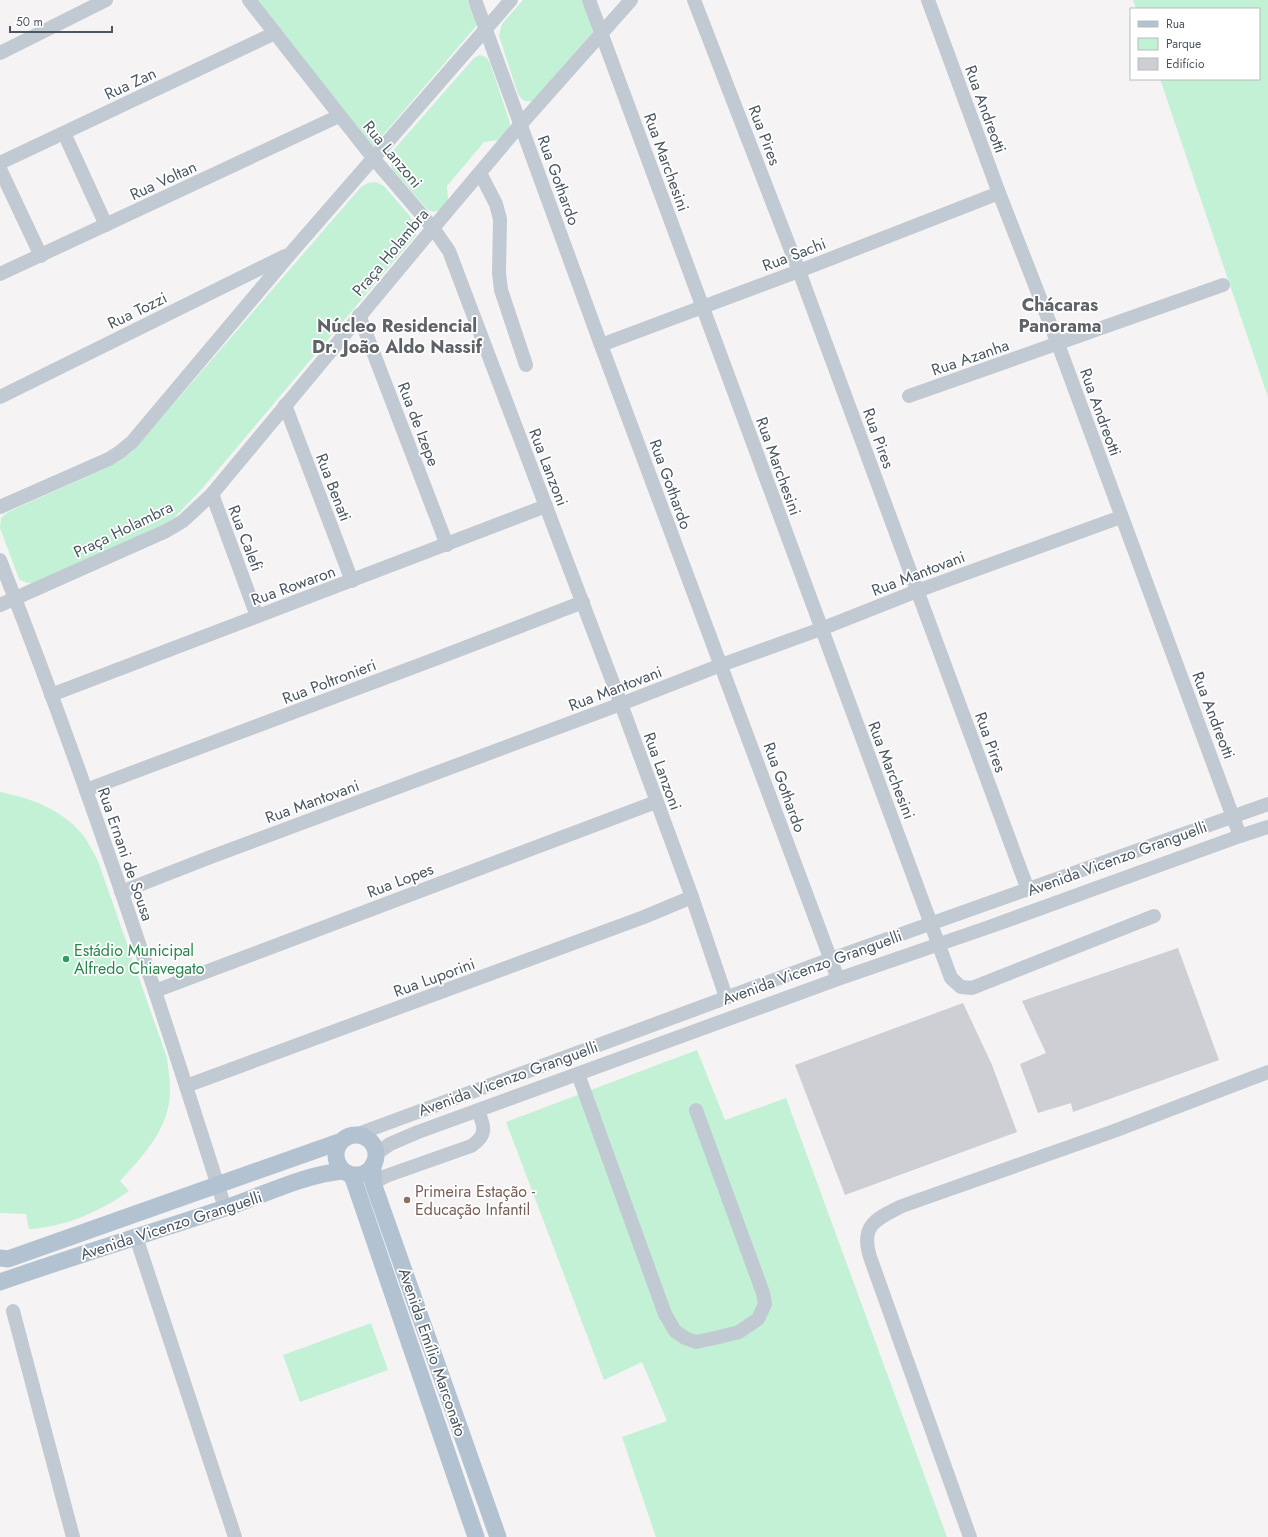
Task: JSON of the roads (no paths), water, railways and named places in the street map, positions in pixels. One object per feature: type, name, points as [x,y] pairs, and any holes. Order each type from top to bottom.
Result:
[{"type":"main road","name":"Avenida Vicenzo Granguelli","points":[[0,1258],[8,1259],[340,1142],[345,1137],[358,1134]]},
{"type":"main road","points":[[358,1134],[369,1139],[375,1148],[375,1160]]},
{"type":"main road","points":[[340,1142],[336,1148],[335,1154],[339,1166],[348,1173]]},
{"type":"main road","name":"Avenida Vicenzo Granguelli","points":[[0,1282],[225,1208],[324,1173],[364,1173],[375,1160]]},
{"type":"main road","name":"Avenida Emílio Marconato","points":[[375,1160],[374,1183],[498,1537]]},
{"type":"main road","name":"Avenida Emílio Marconato","points":[[348,1173],[476,1537]]},
{"type":"street","points":[[0,52],[106,0]]},
{"type":"street","name":"Rua Lanzoni","points":[[249,0],[339,116],[433,228],[449,251],[621,704],[692,898],[726,998]]},
{"type":"street","name":"Rua Gothardo","points":[[475,0],[601,345],[838,979]]},
{"type":"street","points":[[0,507],[109,459],[132,442],[290,254],[511,0]]},
{"type":"street","name":"Rua Marchesini","points":[[589,0],[951,978],[961,987],[972,988],[1154,916]]},
{"type":"street","name":"Praça Holambra","points":[[0,605],[166,532],[183,521],[212,494],[359,315],[520,125],[631,0]]},
{"type":"street","name":"Rua Pires","points":[[694,0],[798,271],[1028,890]]},
{"type":"street","name":"Rua Andreotti","points":[[928,0],[999,193],[1058,344],[1240,836]]},
{"type":"street","name":"Rua Zan","points":[[0,163],[275,33]]},
{"type":"street","name":"Rua Voltan","points":[[0,274],[339,116]]},
{"type":"street","points":[[64,133],[106,225]]},
{"type":"street","points":[[0,169],[41,256]]},
{"type":"street","points":[[480,173],[496,204],[500,219],[499,273],[501,290],[526,365]]},
{"type":"street","name":"Rua Sachi","points":[[601,345],[999,193]]},
{"type":"street","name":"Rua Tozzi","points":[[0,396],[290,254]]},
{"type":"street","name":"Rua Azanha","points":[[909,396],[1223,285]]},
{"type":"street","name":"Rua de Izepe","points":[[359,315],[447,545]]},
{"type":"street","name":"Rua Benati","points":[[285,405],[352,581]]},
{"type":"street","name":"Rua Calefi","points":[[212,494],[257,616]]},
{"type":"street","name":"Rua Rowaron","points":[[51,695],[546,506]]},
{"type":"street","name":"Rua Mantovani","points":[[121,892],[208,858],[621,704],[721,664],[821,629],[917,591],[1121,517]]},
{"type":"street","name":"Rua Ernani de Sousa","points":[[0,560],[86,790],[155,991],[225,1208]]},
{"type":"street","name":"Rua Poltronieri","points":[[86,790],[583,602]]},
{"type":"street","name":"Rua Lopes","points":[[155,991],[656,802]]},
{"type":"street","name":"Avenida Vicenzo Granguelli","points":[[358,1134],[830,959],[1268,804]]},
{"type":"street","name":"Avenida Vicenzo Granguelli","points":[[375,1160],[390,1144],[478,1111],[838,979],[989,927],[1268,827]]},
{"type":"street","name":"Rua Luporini","points":[[186,1086],[644,918],[692,898]]},
{"type":"street","points":[[970,1537],[870,1257],[867,1246],[867,1234],[872,1224],[881,1216],[902,1206],[1114,1131],[1268,1072]]},
{"type":"street","points":[[578,1074],[665,1314],[675,1331],[685,1338],[696,1342],[739,1332],[758,1319],[765,1304],[763,1293],[696,1110]]},
{"type":"street","points":[[374,1183],[386,1176],[471,1146],[477,1142],[482,1137],[484,1128],[478,1111]]},
{"type":"street","points":[[136,1237],[235,1537]]},
{"type":"street","points":[[13,1311],[73,1537]]},
{"type":"place","name":"Estádio Municipal Alfredo Chiavegato","points":[[66,959]]},
{"type":"place","name":"Primeira Estação - Educação Infantil","points":[[407,1200]]},
{"type":"district","name":"Chácaras Panorama","points":[[1060,315]]},
{"type":"district","name":"Núcleo Residencial Dr. João Aldo Nassif","points":[[397,336]]}]
